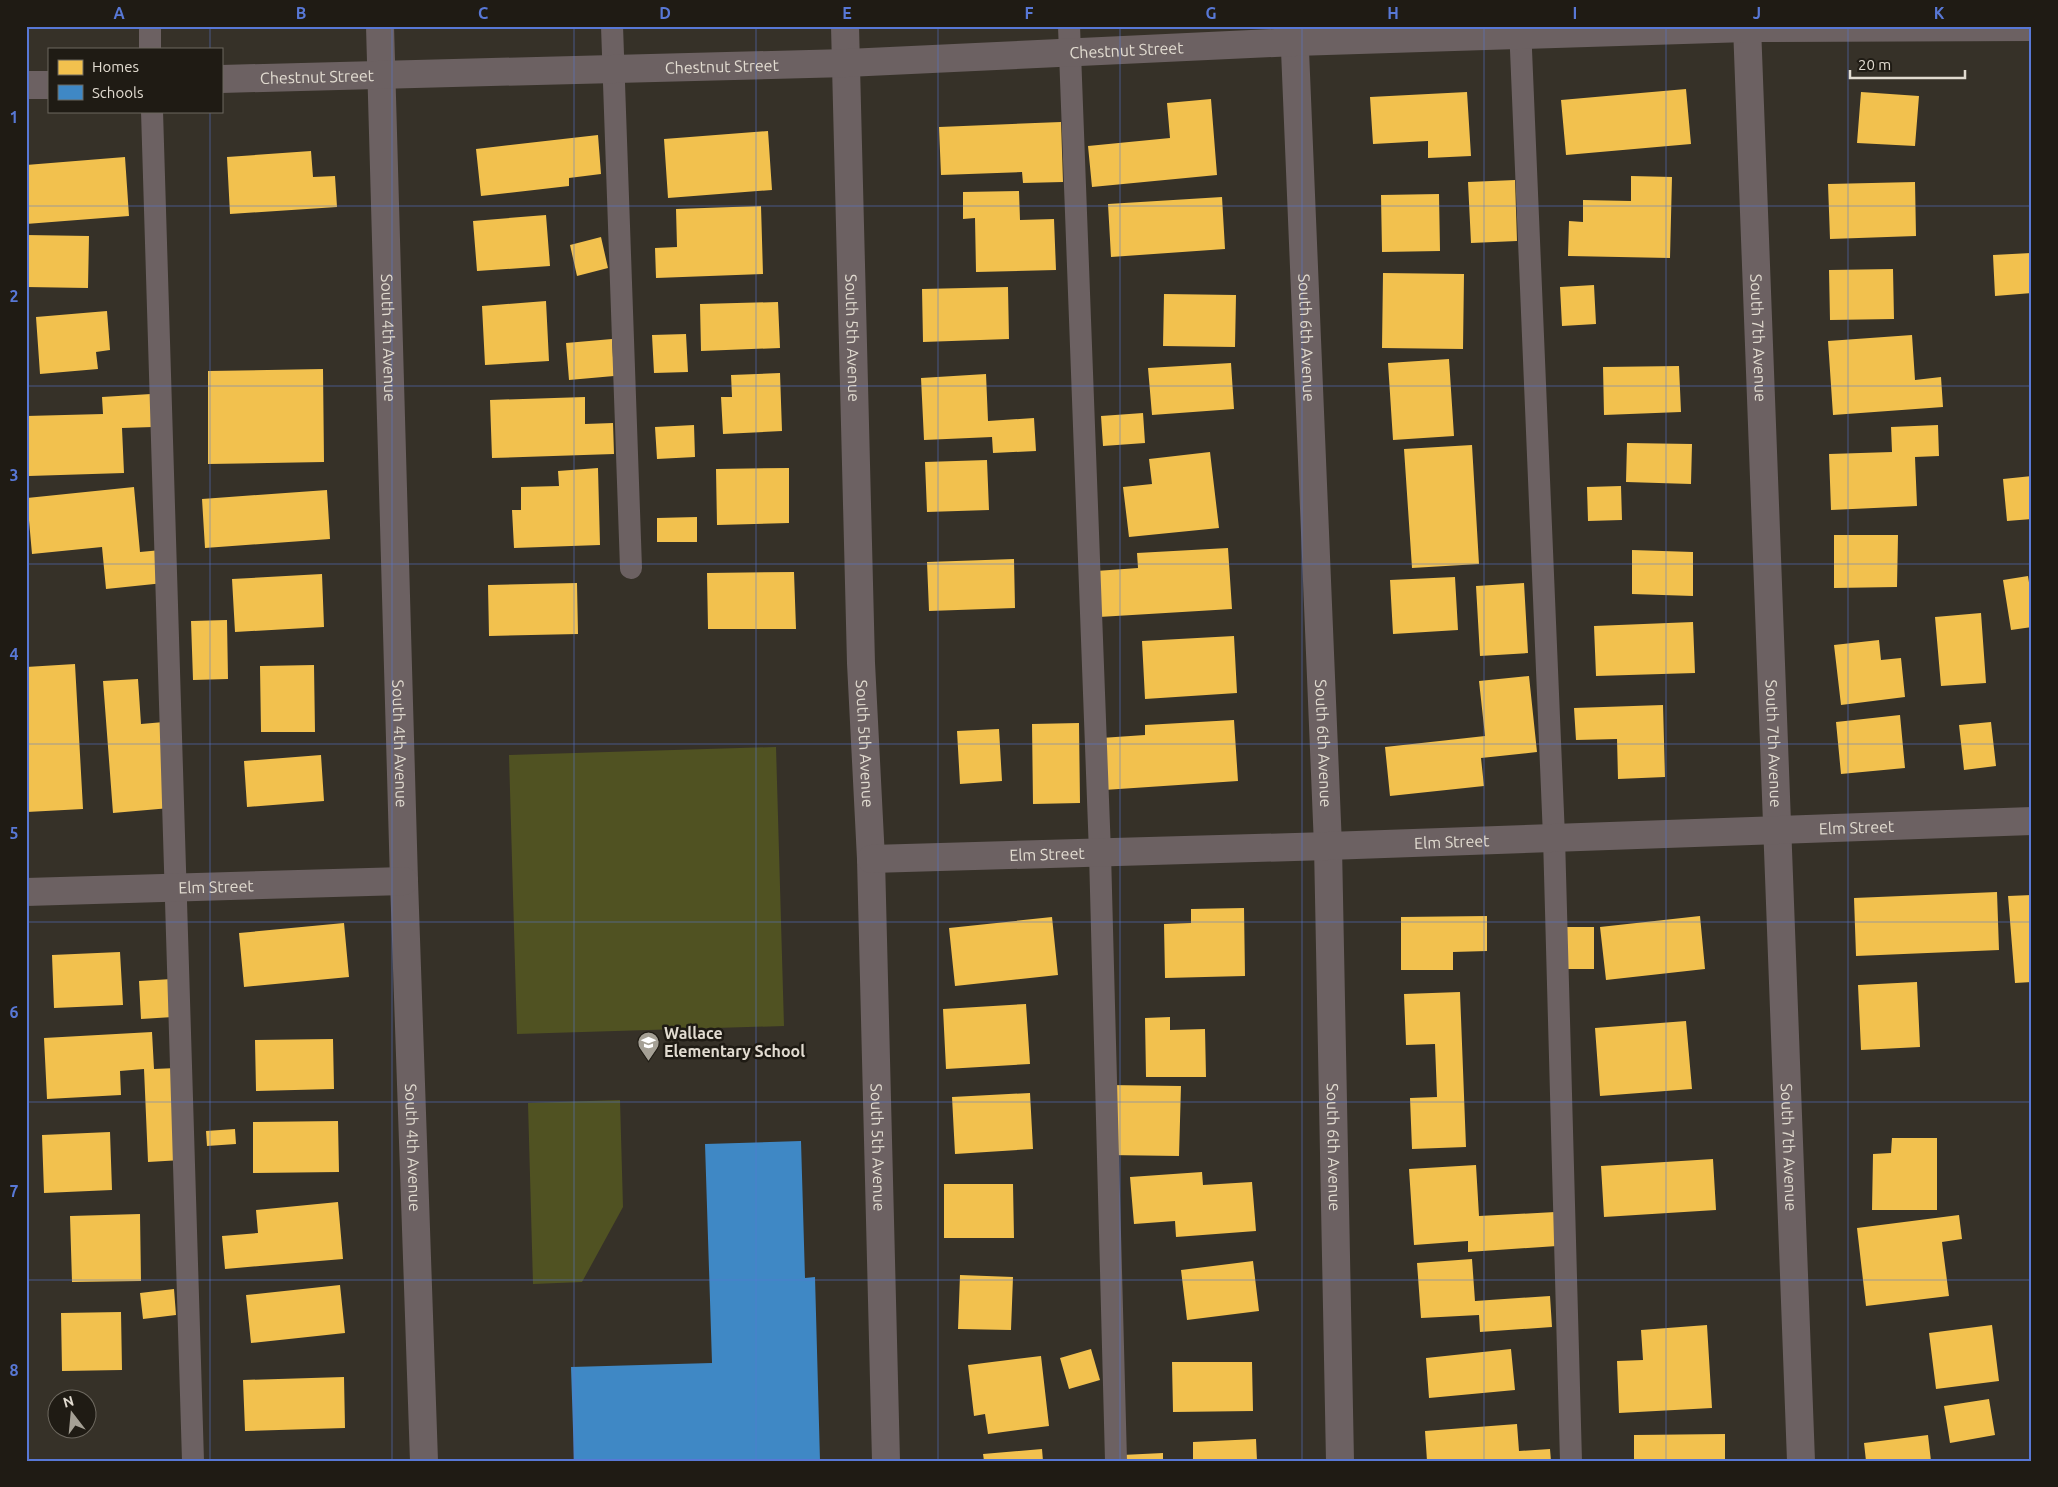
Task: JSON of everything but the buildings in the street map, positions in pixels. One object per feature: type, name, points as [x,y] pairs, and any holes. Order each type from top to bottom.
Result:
[{"type":"street","name":"South 4th Avenue","points":[[380,26],[404,881],[424,1461]]},
{"type":"street","name":"South 5th Avenue","points":[[845,26],[861,663],[871,859],[886,1461]]},
{"type":"street","name":"Chestnut Street","points":[[222,79],[847,63],[1069,39],[1747,27],[2032,26]]},
{"type":"street","name":"South 7th Avenue","points":[[1747,27],[1801,1461]]},
{"type":"street","name":"South 6th Avenue","points":[[1294,34],[1328,846],[1340,1461]]},
{"type":"street","points":[[26,85],[48,85]]},
{"type":"street","name":"Elm Street","points":[[871,859],[1328,846],[2032,821]]},
{"type":"street","name":"Elm Street","points":[[26,892],[404,881]]},
{"type":"lane","points":[[150,26],[150,48]]},
{"type":"lane","points":[[612,26],[631,568]]},
{"type":"lane","points":[[1520,31],[1554,837],[1571,1461]]},
{"type":"lane","points":[[1069,39],[1100,853],[1116,1461]]},
{"type":"lane","points":[[152,112],[193,1461]]},
{"type":"green space","points":[[776,747],[784,1026],[517,1034],[509,755]]},
{"type":"green space","points":[[620,1100],[623,1207],[582,1282],[533,1284],[528,1103]]},
{"type":"place","name":"Wallace Elementary School","points":[[648,1061]]}]
